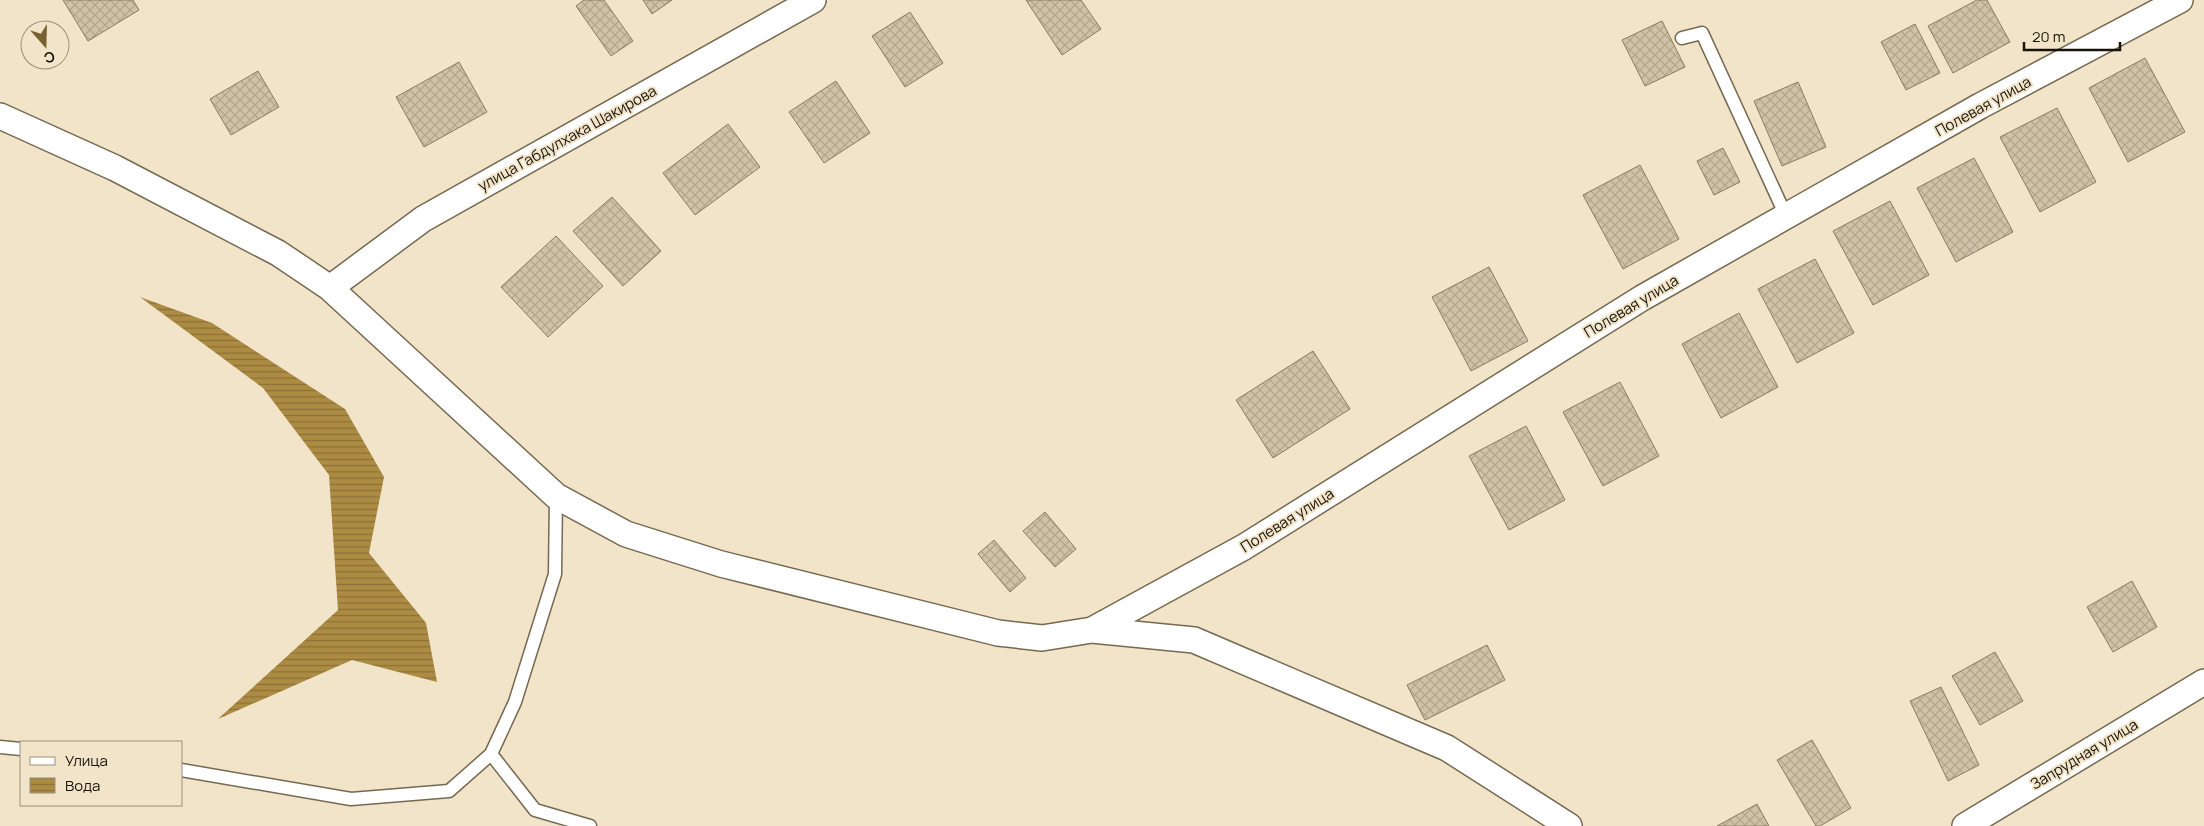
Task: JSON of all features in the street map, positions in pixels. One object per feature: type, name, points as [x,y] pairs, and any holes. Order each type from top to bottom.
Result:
[{"type":"street","name":"улица Габдулхака Шакирова","points":[[330,288],[423,219],[813,0]]},
{"type":"street","name":"Полевая улица","points":[[1092,630],[1244,547],[1642,298],[1980,106],[2180,0]]},
{"type":"street","points":[[0,116],[115,168],[278,252],[330,288],[556,496],[626,534],[721,564],[998,633],[1042,638],[1092,630],[1194,640],[1447,748],[1569,826]]},
{"type":"street","name":"Запрудная улица","points":[[1965,826],[2204,682]]},
{"type":"lane","points":[[1682,38],[1702,33],[1786,216]]},
{"type":"lane","points":[[182,770],[351,799],[449,791],[491,754],[516,702],[555,574],[556,496]]},
{"type":"lane","points":[[0,747],[20,749]]},
{"type":"lane","points":[[491,754],[535,810],[590,826]]},
{"type":"water","points":[[140,297],[212,323],[345,409],[384,477],[369,553],[426,623],[437,682],[352,660],[218,719],[338,610],[329,475],[263,388]]},
{"type":"building","points":[[63,0],[133,0],[139,10],[88,41]]},
{"type":"building","points":[[584,0],[604,0],[633,41],[611,56],[576,6]]},
{"type":"building","points":[[643,0],[672,0],[652,14]]},
{"type":"building","points":[[1026,0],[1081,0],[1101,29],[1062,55]]},
{"type":"building","points":[[1977,0],[1987,0],[2010,42],[1953,73],[1928,26]]},
{"type":"building","points":[[910,12],[943,63],[905,87],[872,36]]},
{"type":"building","points":[[1662,21],[1685,67],[1645,86],[1622,40]]},
{"type":"building","points":[[1915,24],[1940,73],[1906,90],[1881,42]]},
{"type":"building","points":[[2145,58],[2185,132],[2128,162],[2089,88]]},
{"type":"building","points":[[459,62],[487,112],[424,147],[396,97]]},
{"type":"building","points":[[258,71],[279,107],[231,135],[210,99]]},
{"type":"building","points":[[836,81],[870,133],[824,163],[789,112]]},
{"type":"building","points":[[1798,82],[1826,147],[1782,166],[1754,101]]},
{"type":"building","points":[[2057,108],[2096,182],[2040,212],[2000,137]]},
{"type":"building","points":[[728,124],[760,167],[695,215],[663,173]]},
{"type":"building","points":[[1723,148],[1740,182],[1714,195],[1697,161]]},
{"type":"building","points":[[1974,158],[2013,232],[1956,262],[1917,188]]},
{"type":"building","points":[[1640,165],[1679,239],[1623,269],[1583,195]]},
{"type":"building","points":[[612,197],[661,251],[623,286],[573,231]]},
{"type":"building","points":[[1890,201],[1929,275],[1873,305],[1833,231]]},
{"type":"building","points":[[556,236],[603,286],[548,337],[501,287]]},
{"type":"building","points":[[1815,259],[1854,333],[1797,363],[1758,289]]},
{"type":"building","points":[[1489,267],[1528,341],[1471,371],[1432,297]]},
{"type":"building","points":[[1739,313],[1778,387],[1721,418],[1682,344]]},
{"type":"building","points":[[1313,351],[1350,409],[1273,458],[1236,400]]},
{"type":"building","points":[[1620,382],[1659,456],[1603,486],[1563,412]]},
{"type":"building","points":[[1526,426],[1565,500],[1509,530],[1469,456]]},
{"type":"building","points":[[1045,512],[1076,549],[1055,567],[1023,531]]},
{"type":"building","points":[[994,540],[1026,578],[1010,592],[978,554]]},
{"type":"building","points":[[2132,581],[2157,627],[2113,652],[2087,607]]},
{"type":"building","points":[[1487,645],[1505,680],[1425,720],[1407,685]]},
{"type":"building","points":[[1995,652],[2023,701],[1980,725],[1952,676]]},
{"type":"building","points":[[1941,687],[1979,765],[1948,781],[1910,701]]},
{"type":"building","points":[[1812,740],[1851,808],[1820,826],[1816,826],[1777,760]]},
{"type":"building","points":[[1757,804],[1769,826],[1717,826]]}]
